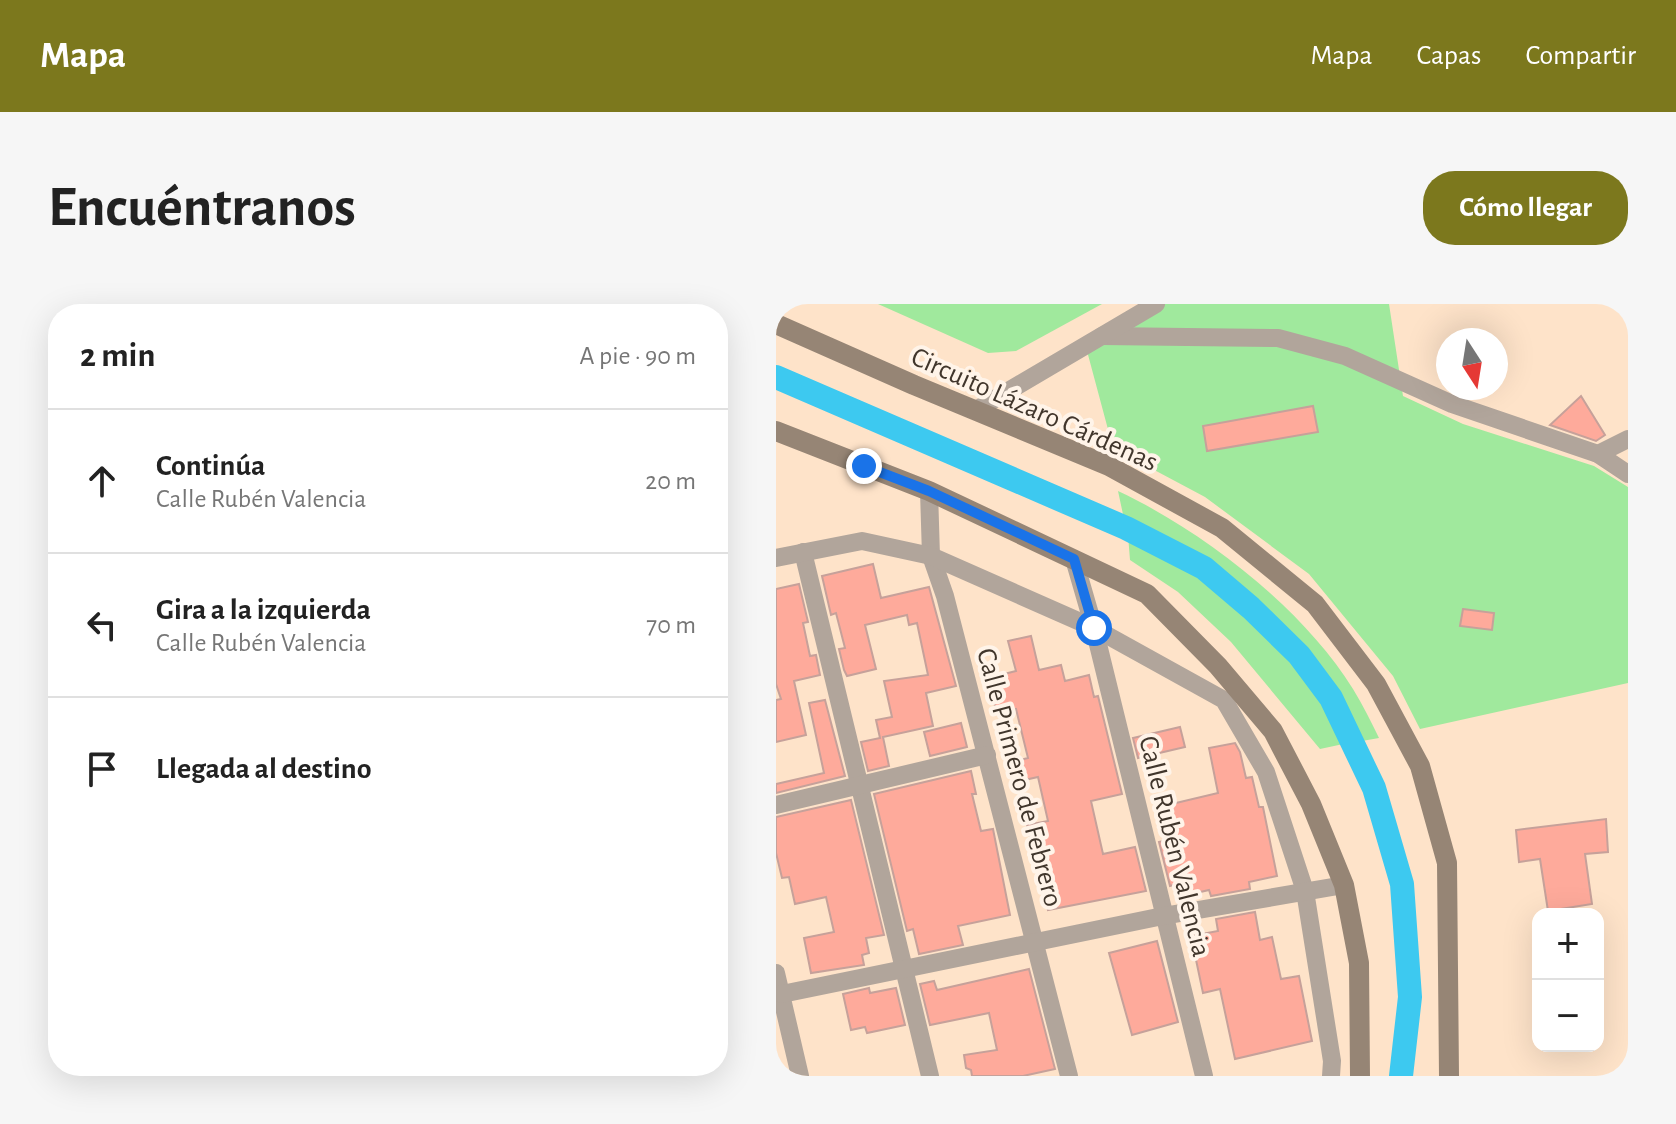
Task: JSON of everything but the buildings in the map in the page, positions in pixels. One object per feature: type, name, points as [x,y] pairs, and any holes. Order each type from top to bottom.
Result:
[{"type":"street","points":[[976,410],[1156,304]]},
{"type":"street","name":"Circuito Lázaro Cárdenas","points":[[776,324],[1109,466],[1222,528],[1315,604],[1376,684],[1420,766],[1447,863],[1449,1076]]},
{"type":"street","points":[[1102,336],[1278,338],[1345,356],[1452,404],[1598,454],[1628,474]]},
{"type":"street","points":[[776,431],[929,491],[1147,594],[1218,666],[1273,731],[1311,804],[1344,885],[1359,963],[1360,1076]]},
{"type":"street","points":[[1598,454],[1628,439]]},
{"type":"street","name":"Calle Primero de Febrero","points":[[929,491],[931,556],[945,596],[1069,1076]]},
{"type":"street","points":[[776,558],[862,541],[931,556],[1094,628],[1224,700],[1266,772],[1305,891],[1332,1061],[1331,1076]]},
{"type":"street","points":[[803,552],[930,1076]]},
{"type":"street","name":"Calle Rubén Valencia","points":[[1074,559],[1094,628],[1204,1076]]},
{"type":"street","points":[[776,805],[987,755]]},
{"type":"street","points":[[782,994],[1163,916],[1344,885]]},
{"type":"street","points":[[776,973],[800,1076]]},
{"type":"green space","points":[[878,304],[1102,304],[1016,351],[988,353]]},
{"type":"green space","points":[[1156,304],[1389,304],[1403,396],[1463,424],[1594,466],[1628,487],[1628,683],[1420,729],[1393,676],[1309,574],[1205,497],[1113,448],[1087,351]]},
{"type":"green space","points":[[1118,491],[1184,527],[1279,601],[1332,659],[1357,695],[1379,738],[1362,741],[1319,672],[1268,618],[1203,559],[1124,519]]},
{"type":"green space","points":[[1128,535],[1197,573],[1258,626],[1325,701],[1348,743],[1320,749],[1231,642],[1178,592],[1130,560]]},
{"type":"waterway","points":[[776,377],[1126,528],[1204,568],[1299,655],[1331,698],[1374,788],[1402,884],[1410,997],[1401,1076]]},
{"type":"route","points":[[864,466],[929,491],[1074,559],[1094,628]]}]
